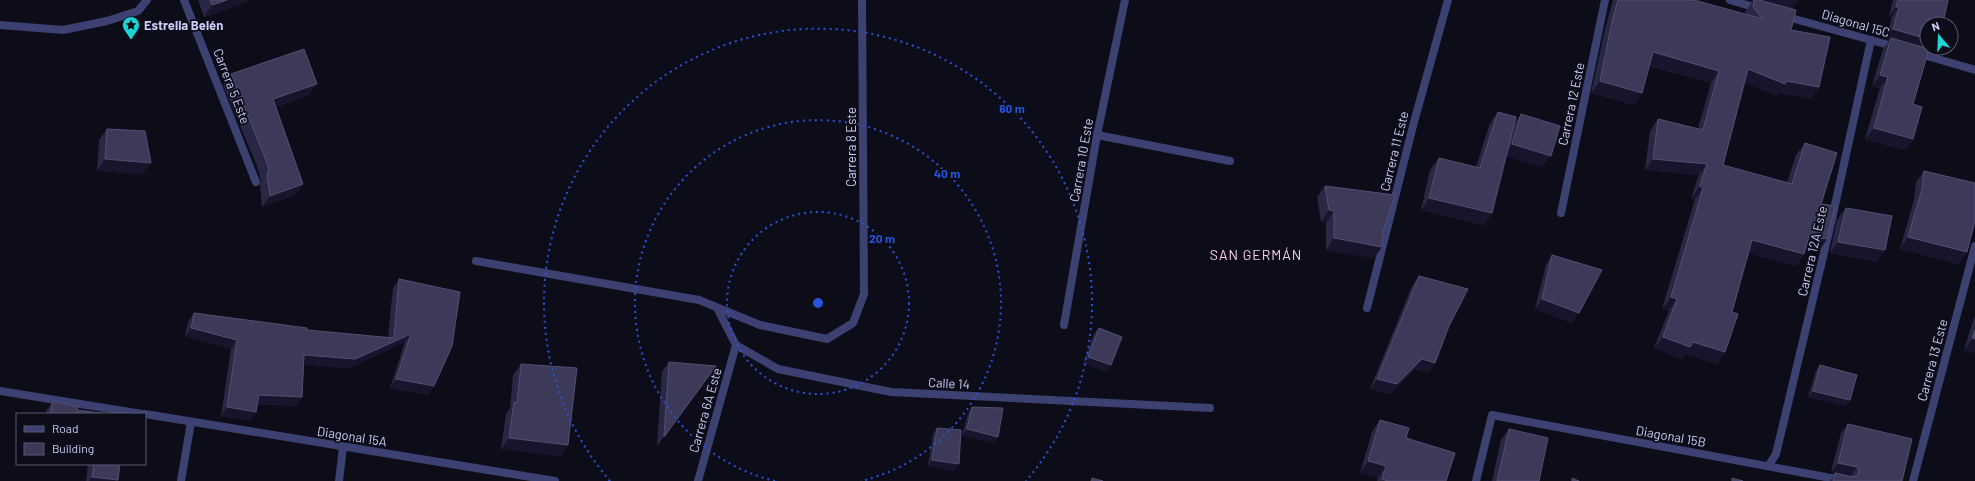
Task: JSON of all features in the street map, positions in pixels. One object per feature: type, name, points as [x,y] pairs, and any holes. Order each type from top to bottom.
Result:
[{"type":"street","points":[[0,25],[63,30],[107,21],[138,11],[147,0]]},
{"type":"street","name":"Carrera 5 Este","points":[[184,0],[256,182]]},
{"type":"street","name":"Carrera 8 Este","points":[[717,308],[760,325],[827,339],[853,323],[864,294],[862,0]]},
{"type":"street","name":"Carrera 10 Este","points":[[1064,325],[1097,135],[1125,0]]},
{"type":"street","name":"Carrera 11 Este","points":[[1367,308],[1414,122],[1448,0]]},
{"type":"street","name":"Carrera 12 Este","points":[[1561,213],[1605,0]]},
{"type":"street","name":"Diagonal 15C","points":[[1730,0],[1975,70]]},
{"type":"street","name":"Carrera 12A Este","points":[[1769,466],[1776,454],[1831,226],[1871,40]]},
{"type":"street","points":[[1097,135],[1230,161]]},
{"type":"street","name":"Carrera 13 Este","points":[[1913,481],[1975,246]]},
{"type":"street","points":[[476,261],[698,300],[717,308],[736,345]]},
{"type":"street","name":"Calle 14","points":[[736,345],[778,369],[891,392],[1210,408]]},
{"type":"street","name":"Carrera 6A Este","points":[[698,481],[736,345]]},
{"type":"street","name":"Diagonal 15A","points":[[0,391],[138,413]]},
{"type":"street","name":"Diagonal 15A","points":[[146,414],[344,447],[509,477],[555,481]]},
{"type":"street","name":"Diagonal 15B","points":[[1476,481],[1492,415],[1846,481]]},
{"type":"street","points":[[182,481],[191,422]]},
{"type":"street","points":[[339,481],[344,447]]},
{"type":"building","points":[[210,0],[227,0],[212,5]]},
{"type":"building","points":[[1618,0],[1694,0],[1763,19],[1753,7],[1754,0],[1759,0],[1796,10],[1791,30],[1830,37],[1819,87],[1786,81],[1785,84],[1748,69],[1723,165],[1792,184],[1805,143],[1837,153],[1821,204],[1835,206],[1827,239],[1809,236],[1804,254],[1752,240],[1732,312],[1738,314],[1725,352],[1693,342],[1690,347],[1663,337],[1677,299],[1671,297],[1703,188],[1700,186],[1707,164],[1653,159],[1658,119],[1703,130],[1719,71],[1653,52],[1642,93],[1600,81]]},
{"type":"building","points":[[1898,0],[1948,0],[1945,16],[1919,16],[1919,37],[1893,29],[1899,7],[1896,7]]},
{"type":"building","points":[[1891,38],[1919,46],[1919,56],[1927,56],[1913,104],[1922,107],[1913,139],[1874,128],[1888,77],[1880,75]]},
{"type":"building","points":[[304,49],[317,84],[273,99],[303,184],[270,196],[267,175],[269,169],[231,74]]},
{"type":"building","points":[[1498,112],[1516,117],[1492,213],[1429,198],[1439,158],[1480,168]]},
{"type":"building","points":[[1521,114],[1560,126],[1551,156],[1512,144]]},
{"type":"building","points":[[107,129],[145,131],[151,163],[105,159]]},
{"type":"building","points":[[1924,171],[1975,183],[1975,221],[1967,252],[1908,237],[1922,189]]},
{"type":"building","points":[[1325,186],[1395,195],[1383,231],[1382,247],[1334,238],[1334,211],[1329,210]]},
{"type":"building","points":[[1846,208],[1892,216],[1885,250],[1838,242]]},
{"type":"building","points":[[1552,255],[1602,270],[1579,313],[1542,299]]},
{"type":"building","points":[[1419,276],[1468,289],[1449,326],[1435,363],[1422,359],[1397,384],[1377,379]]},
{"type":"building","points":[[399,279],[460,292],[452,346],[434,386],[396,379],[411,334],[355,359],[304,355],[302,397],[259,395],[256,412],[227,407],[237,340],[191,328],[194,313],[307,328],[307,330],[394,338]]},
{"type":"building","points":[[1099,328],[1122,337],[1111,365],[1088,357]]},
{"type":"building","points":[[1975,330],[1975,339],[1972,338]]},
{"type":"building","points":[[669,362],[716,366],[664,437]]},
{"type":"building","points":[[521,364],[577,368],[568,445],[509,438],[514,402],[517,403]]},
{"type":"building","points":[[1820,365],[1857,375],[1850,400],[1813,391]]},
{"type":"building","points":[[53,401],[78,407],[77,410],[101,413],[50,413]]},
{"type":"building","points":[[972,407],[1003,408],[998,437],[967,429]]},
{"type":"building","points":[[1380,420],[1409,428],[1406,438],[1455,453],[1446,481],[1388,481],[1382,479],[1386,466],[1368,461]]},
{"type":"building","points":[[1848,424],[1912,439],[1902,481],[1833,481],[1835,473],[1853,477],[1858,475],[1859,470],[1857,467],[1838,463]]},
{"type":"building","points":[[937,428],[961,430],[959,464],[932,460]]},
{"type":"building","points":[[1509,429],[1548,438],[1539,481],[1497,481]]},
{"type":"building","points":[[94,465],[120,465],[118,480],[92,477]]},
{"type":"building","points":[[1092,478],[1103,481],[1091,481]]},
{"type":"building","points":[[1572,478],[1579,481],[1572,481]]},
{"type":"building","points":[[1732,478],[1743,481],[1732,481]]},
{"type":"place","name":"Estrella Belén","points":[[131,40]]},
{"type":"district","name":"SAN GERMÁN","points":[[1256,255]]}]
